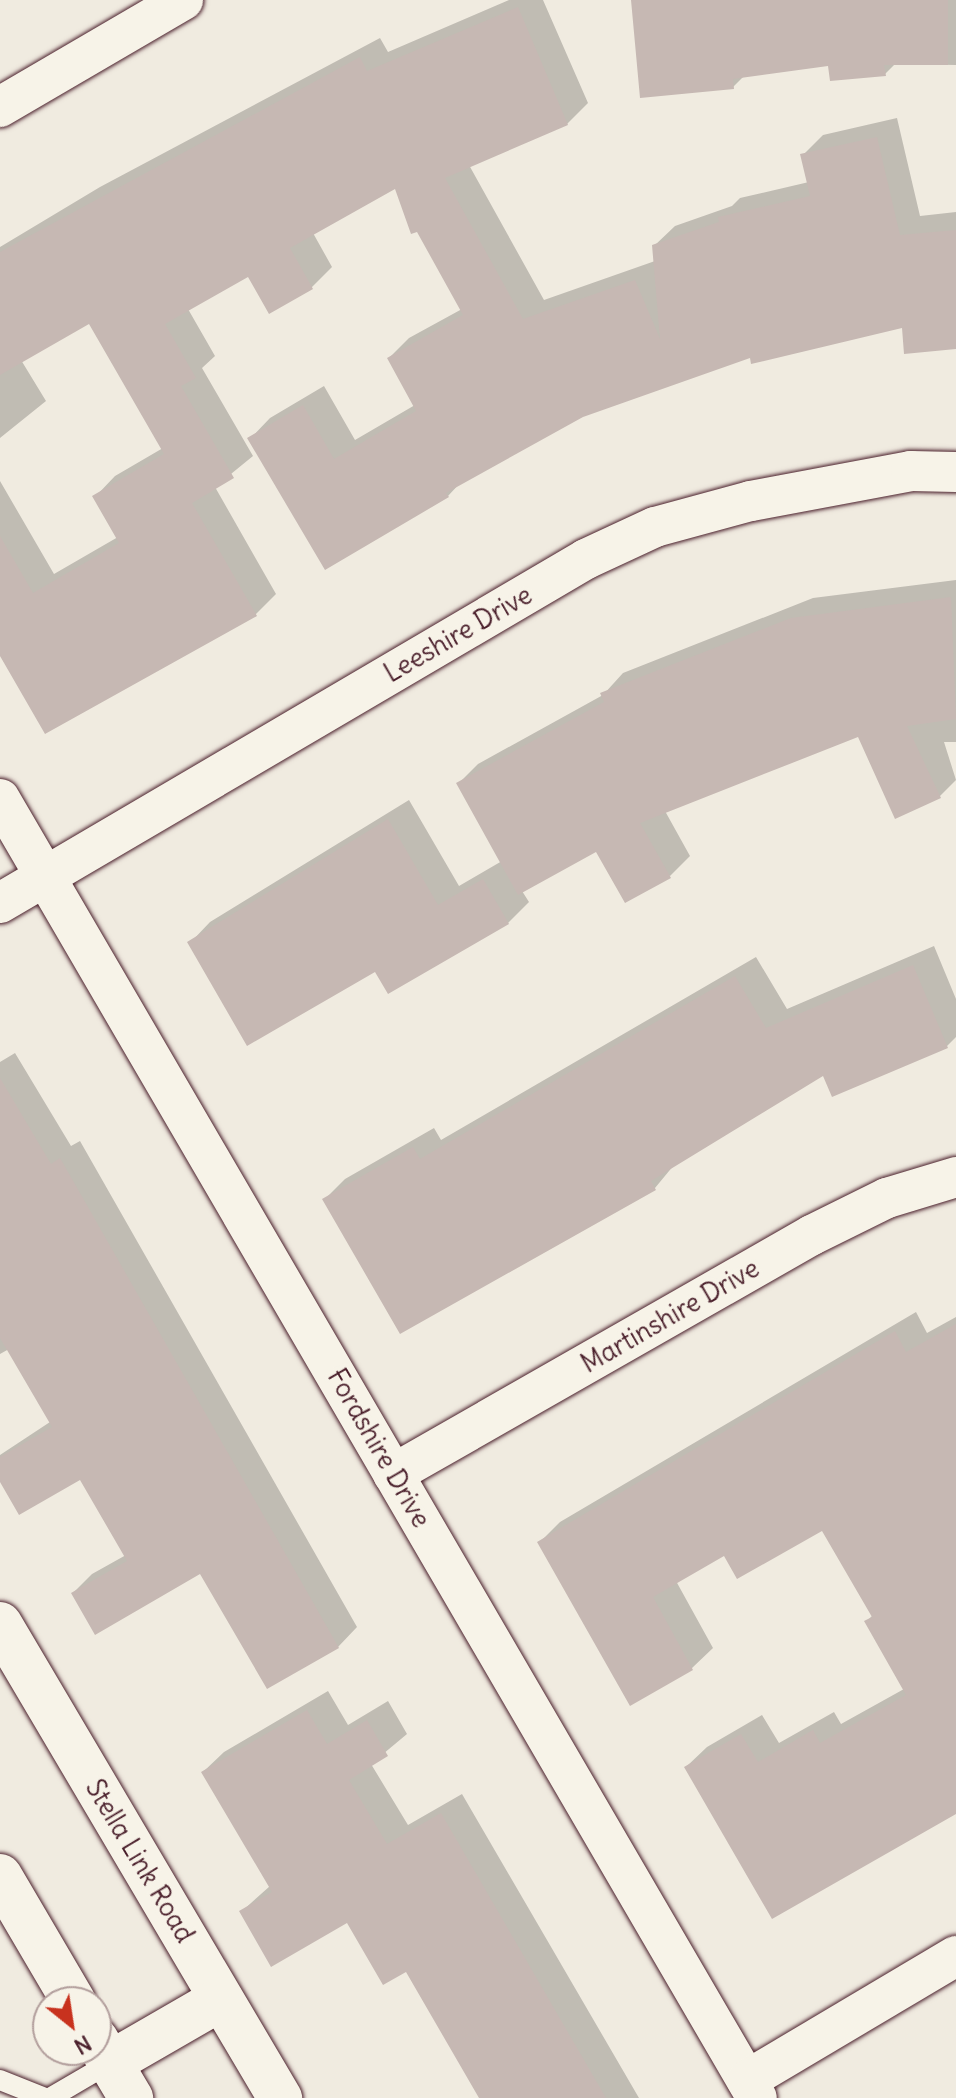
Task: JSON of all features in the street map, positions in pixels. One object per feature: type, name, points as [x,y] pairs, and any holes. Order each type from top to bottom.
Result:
[{"type":"main road","name":"Stella Link Road","points":[[0,1624],[280,2098]]},
{"type":"main road","points":[[0,1876],[65,1986]]},
{"type":"main road","points":[[112,2067],[221,1999]]},
{"type":"street","points":[[0,107],[183,0]]},
{"type":"street","name":"Leeshire Drive","points":[[0,903],[586,559],[655,527],[765,498],[911,471],[956,472]]},
{"type":"street","name":"Fordshire Drive","points":[[0,799],[752,2089]]},
{"type":"street","name":"Martinshire Drive","points":[[393,1474],[812,1235],[887,1198],[956,1177]]},
{"type":"street","points":[[752,2089],[956,1956]]},
{"type":"lane","points":[[0,2080],[48,2098],[112,2067]]},
{"type":"building","points":[[631,0],[948,0],[948,65],[884,65],[886,76],[830,81],[828,66],[733,79],[734,89],[640,98]]},
{"type":"building","points":[[518,7],[568,125],[445,178],[523,319],[635,280],[660,339],[652,245],[719,222],[718,217],[810,196],[800,154],[877,137],[900,235],[956,230],[956,349],[904,354],[902,328],[751,364],[750,358],[583,417],[446,493],[449,497],[325,570],[247,438],[303,405],[334,459],[416,411],[387,358],[463,315],[417,232],[411,234],[395,189],[290,248],[313,289],[269,314],[248,277],[165,324],[196,378],[181,386],[234,478],[192,503],[257,616],[45,734],[0,656],[0,536],[33,593],[119,543],[92,496],[164,454],[89,324],[0,375],[0,252],[360,57],[367,71]]},
{"type":"building","points":[[951,597],[956,719],[907,726],[941,798],[895,819],[858,737],[640,823],[671,878],[625,903],[596,852],[518,895],[456,783],[604,702],[600,693],[791,618]]},
{"type":"building","points":[[388,819],[438,905],[483,879],[509,924],[388,994],[375,972],[247,1046],[187,942]]},
{"type":"building","points":[[913,965],[948,1048],[832,1097],[823,1076],[651,1181],[656,1190],[400,1334],[322,1199],[413,1147],[420,1159],[735,976],[766,1028]]},
{"type":"building","points":[[0,1078],[51,1164],[60,1158],[339,1648],[267,1689],[200,1574],[95,1635],[71,1593],[127,1561],[80,1480],[19,1515],[0,1482],[0,1457],[52,1427],[0,1338]]},
{"type":"building","points":[[956,1324],[956,1814],[772,1919],[684,1767],[741,1734],[758,1762],[813,1730],[820,1743],[906,1695],[864,1621],[872,1617],[822,1531],[737,1579],[724,1556],[653,1597],[693,1670],[630,1706],[537,1542],[895,1331],[906,1352]]},
{"type":"building","points":[[307,1710],[327,1744],[367,1720],[388,1756],[349,1780],[387,1844],[441,1813],[606,2098],[479,2098],[406,1972],[383,1985],[347,1923],[271,1967],[239,1911],[272,1892],[201,1772]]}]
